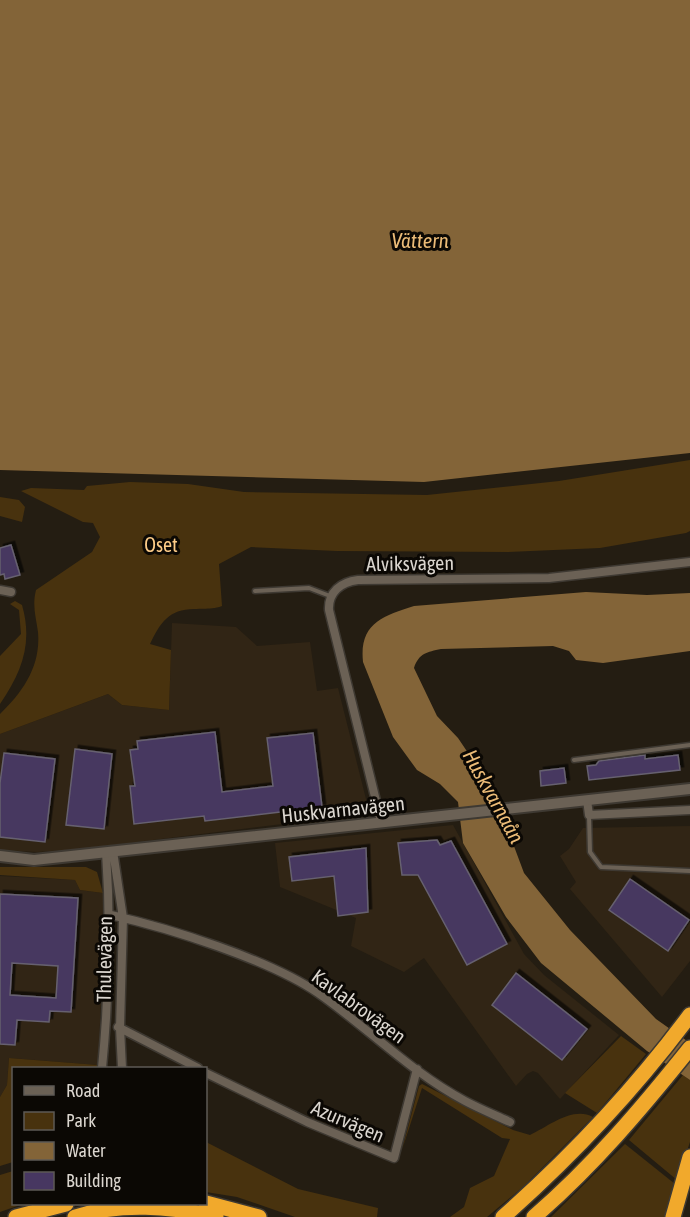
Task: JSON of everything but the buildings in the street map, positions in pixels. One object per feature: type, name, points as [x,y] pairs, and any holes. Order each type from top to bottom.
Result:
[{"type":"highway","points":[[503,1217],[560,1166],[616,1108],[686,1020]]},
{"type":"highway","points":[[534,1217],[574,1182],[664,1081],[690,1048]]},
{"type":"highway","points":[[673,1217],[690,1157]]},
{"type":"highway","points":[[207,1203],[259,1217]]},
{"type":"highway","points":[[16,1217],[59,1205]]},
{"type":"highway","points":[[75,1217],[104,1210],[144,1208],[183,1211],[216,1217]]},
{"type":"street","name":"Alviksvägen","points":[[330,596],[351,581],[549,578],[690,562]]},
{"type":"street","points":[[0,590],[11,592]]},
{"type":"street","points":[[330,596],[329,610],[381,821]]},
{"type":"street","name":"Huskvarnavägen","points":[[0,856],[34,860],[690,789]]},
{"type":"street","points":[[587,800],[589,815],[690,810]]},
{"type":"street","name":"Thulevägen","points":[[102,1067],[107,1022],[111,915],[109,851]]},
{"type":"street","name":"Thulevägen","points":[[109,851],[123,918],[120,1028],[122,1067]]},
{"type":"street","name":"Kavlabrovägen","points":[[111,915],[218,948],[272,969],[317,992],[417,1069],[464,1100],[510,1122]]},
{"type":"street","points":[[107,1022],[196,1067]]},
{"type":"street","name":"Azurvägen","points":[[207,1072],[307,1122],[394,1158],[417,1069]]},
{"type":"lane","points":[[255,591],[309,588],[330,596]]},
{"type":"lane","points":[[574,760],[690,746]]},
{"type":"lane","points":[[589,815],[590,852],[601,867],[690,872]]},
{"type":"shaded area","points":[[172,623],[236,627],[257,646],[310,642],[317,691],[338,688],[367,803],[363,810],[356,815],[80,849],[37,852],[0,850],[0,734],[108,694],[122,705],[169,710]]},
{"type":"shaded area","points":[[453,825],[524,954],[544,975],[619,1035],[560,1099],[538,1073],[533,1071],[516,1086],[424,958],[404,972],[351,946],[356,918],[280,887],[275,843]]},
{"type":"shaded area","points":[[690,826],[690,961],[662,997],[570,889],[576,882],[560,856],[569,849],[583,828]]},
{"type":"shaded area","points":[[0,876],[75,880],[80,890],[103,893],[104,938],[98,1065],[9,1058],[7,1085],[0,1097]]},
{"type":"green space","name":"Oset","points":[[690,460],[690,531],[686,533],[600,548],[508,552],[337,551],[251,547],[219,564],[222,606],[178,612],[166,619],[154,636],[150,644],[171,650],[169,710],[122,705],[108,694],[0,734],[0,714],[29,678],[37,656],[38,632],[34,606],[36,590],[92,552],[100,537],[93,523],[83,522],[21,491],[31,488],[84,490],[87,486],[130,482],[188,484],[244,492],[427,495],[559,481]]},
{"type":"green space","points":[[0,497],[19,500],[25,507],[22,522],[0,516]]},
{"type":"green space","points":[[15,601],[22,605],[26,645],[20,669],[0,704],[0,656],[21,634],[19,610],[10,604]]},
{"type":"green space","points":[[0,867],[86,867],[97,872],[103,893],[80,890],[75,880],[0,875]]},
{"type":"green space","points":[[621,1036],[646,1054],[597,1113],[565,1093]]},
{"type":"green space","points":[[9,1058],[98,1065],[98,1067],[12,1067],[12,1162],[0,1166],[0,1097],[7,1085]]},
{"type":"green space","points":[[683,1075],[690,1080],[690,1142],[677,1180],[629,1140]]},
{"type":"green space","points":[[422,1084],[513,1130],[530,1135],[569,1115],[585,1114],[593,1117],[523,1187],[487,1217],[450,1217],[464,1207],[470,1188],[494,1176],[510,1139],[502,1138],[422,1088],[402,1150],[419,1086]]},
{"type":"green space","points":[[207,1143],[298,1189],[378,1208],[377,1217],[295,1217],[237,1197],[207,1192]]},
{"type":"green space","points":[[625,1144],[675,1184],[668,1217],[551,1217]]},
{"type":"green space","points":[[12,1171],[12,1205],[20,1205],[0,1212],[0,1175]]},
{"type":"water","name":"Vättern","points":[[0,0],[690,0],[690,453],[424,482],[0,470]]},
{"type":"water","name":"Huskvarnaån","points":[[586,592],[647,595],[690,593],[690,651],[603,663],[576,660],[569,651],[553,646],[441,649],[424,654],[418,659],[414,668],[437,716],[458,738],[493,790],[524,873],[570,930],[656,1019],[690,1043],[690,1080],[647,1051],[541,963],[506,917],[463,843],[458,802],[440,784],[417,770],[393,737],[363,662],[363,649],[369,630],[383,618],[414,606]]}]
